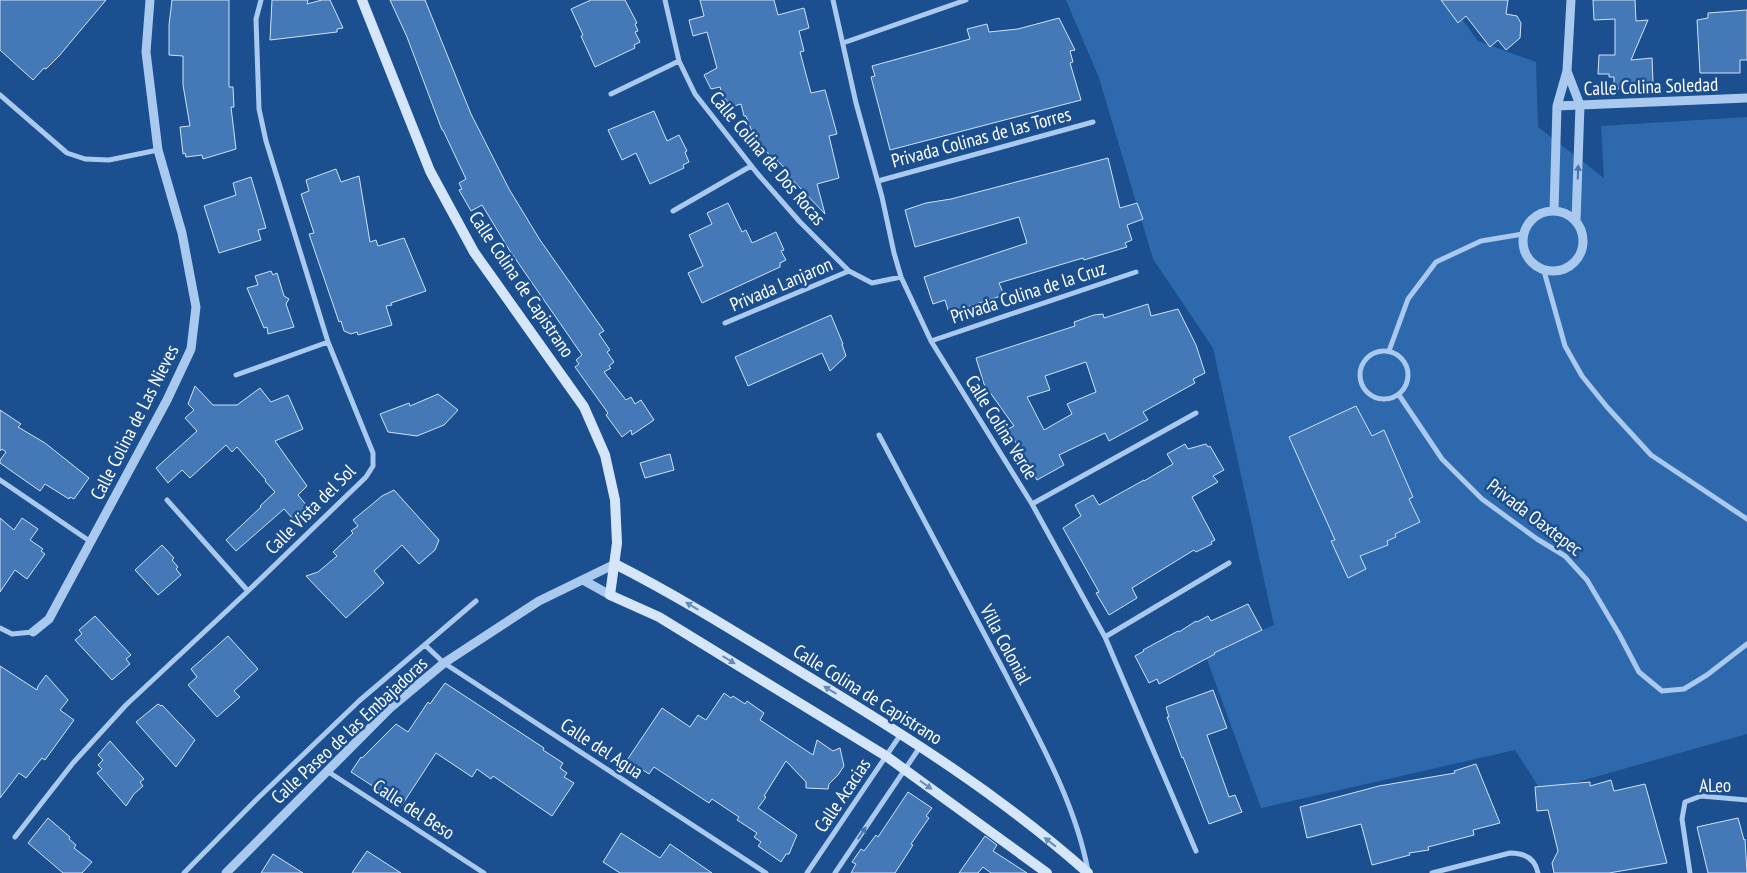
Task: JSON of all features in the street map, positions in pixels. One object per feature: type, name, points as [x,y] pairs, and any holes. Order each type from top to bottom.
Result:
[{"type":"main road","name":"Calle Colina de Capistrano","points":[[362,0],[430,171],[474,252],[584,407],[605,455],[614,500],[617,543],[610,595]]},
{"type":"main road","name":"Calle Colina de Capistrano","points":[[615,564],[667,591],[960,772],[1088,873]]},
{"type":"main road","points":[[610,595],[659,617],[886,756],[1047,873]]},
{"type":"street","name":"Calle Colina de Las Nieves","points":[[33,632],[49,619],[168,400],[191,349],[196,307],[182,233],[158,150],[146,52],[150,0]]},
{"type":"street","name":"Calle Vista del Sol","points":[[15,837],[73,763],[120,711],[366,477],[373,466],[373,453],[328,342],[266,141],[259,109],[256,19],[261,0]]},
{"type":"street","name":"Calle Colina de Dos Rocas","points":[[665,0],[679,61],[695,94],[751,166],[800,222],[849,272],[872,283],[901,277]]},
{"type":"street","name":"Calle Colina Verde","points":[[833,0],[856,102],[878,181],[901,277],[931,341],[1032,504],[1105,637],[1196,851]]},
{"type":"street","points":[[843,43],[966,0]]},
{"type":"street","points":[[1554,211],[1557,106],[1567,71],[1571,0]]},
{"type":"street","points":[[611,94],[679,61]]},
{"type":"street","points":[[1567,71],[1580,105],[1576,221]]},
{"type":"street","points":[[0,95],[67,153],[86,159],[109,160],[158,150]]},
{"type":"street","name":"Calle Colina Soledad","points":[[1557,106],[1747,98]]},
{"type":"street","name":"Privada Colinas de las Torres","points":[[878,181],[1093,122]]},
{"type":"street","points":[[673,211],[751,166]]},
{"type":"street","points":[[1554,211],[1566,213],[1576,221],[1583,235],[1582,251],[1574,264],[1560,271],[1544,271],[1530,263],[1523,249],[1523,234],[1529,222],[1540,213],[1554,211]]},
{"type":"street","points":[[1389,351],[1408,299],[1436,262],[1481,241],[1523,234]]},
{"type":"street","points":[[1544,271],[1565,346],[1582,376],[1607,407],[1651,454],[1747,519]]},
{"type":"street","name":"Privada Lanjaron","points":[[725,323],[849,272]]},
{"type":"street","name":"Privada Colina de la Cruz","points":[[931,341],[1136,272]]},
{"type":"street","points":[[236,376],[328,342]]},
{"type":"street","points":[[1389,351],[1402,358],[1408,370],[1407,383],[1399,395],[1384,400],[1368,395],[1359,381],[1361,364],[1373,353],[1389,351]]},
{"type":"street","name":"Privada Oaxtepec","points":[[1399,395],[1442,459],[1482,499],[1537,539],[1565,556],[1587,580],[1620,634],[1639,672],[1662,690],[1684,689],[1707,675],[1747,644]]},
{"type":"street","points":[[1032,504],[1196,413]]},
{"type":"street","name":"Villa Colonial","points":[[879,436],[1044,749],[1078,827],[1088,873]]},
{"type":"street","points":[[0,480],[91,542]]},
{"type":"street","points":[[167,500],[248,591]]},
{"type":"street","points":[[1105,637],[1229,562]]},
{"type":"street","name":"Calle Paseo de las Embajadoras","points":[[226,873],[390,708],[444,663],[539,601],[615,564]]},
{"type":"street","points":[[583,580],[610,595]]},
{"type":"street","points":[[184,873],[256,799],[353,707],[476,601]]},
{"type":"street","points":[[0,628],[12,634],[33,632]]},
{"type":"street","name":"Calle del Agua","points":[[425,645],[444,663],[766,873]]},
{"type":"street","name":"Calle Acacias","points":[[807,873],[901,734]]},
{"type":"street","name":"Calle Acacias","points":[[835,873],[920,747]]},
{"type":"street","name":"Calle del Beso","points":[[327,771],[484,873]]},
{"type":"street","name":"ALeo","points":[[1690,873],[1682,819],[1685,802],[1701,796],[1747,800]]},
{"type":"street","points":[[1432,873],[1510,853],[1522,853],[1531,859],[1538,873]]},
{"type":"shaded area","points":[[1066,0],[1448,0],[1478,41],[1536,62],[1538,127],[1604,178],[1601,126],[1747,117],[1747,734],[1542,792],[1515,750],[1261,808],[1205,654],[1274,625],[1213,348],[1153,259],[1099,78]]},
{"type":"building","points":[[0,0],[106,0],[59,56],[33,80],[0,50]]},
{"type":"building","points":[[172,0],[229,0],[229,87],[233,87],[234,107],[231,107],[236,149],[203,159],[202,155],[186,157],[185,153],[183,154],[180,127],[190,126],[183,85],[183,56],[169,55],[169,25]]},
{"type":"building","points":[[272,0],[308,0],[307,4],[330,0],[343,28],[337,29],[337,32],[270,40]]},
{"type":"building","points":[[390,0],[425,0],[471,114],[509,189],[540,240],[604,331],[599,334],[610,350],[607,352],[614,362],[609,366],[611,368],[604,372],[626,400],[631,397],[635,404],[641,400],[654,420],[632,435],[631,430],[622,437],[606,415],[608,413],[575,367],[579,364],[576,360],[582,355],[510,251],[482,205],[471,211],[459,190],[462,189],[459,183],[466,179],[442,130],[407,37]]},
{"type":"building","points":[[591,0],[625,0],[637,23],[635,24],[638,31],[635,32],[640,42],[634,45],[635,48],[595,67],[571,9]]},
{"type":"building","points":[[700,0],[774,0],[778,15],[804,8],[809,28],[799,31],[804,51],[800,52],[811,93],[825,90],[837,134],[829,136],[839,178],[817,184],[825,214],[783,170],[786,170],[778,163],[777,159],[774,159],[756,142],[746,116],[744,116],[741,104],[734,106],[731,101],[727,102],[720,87],[711,89],[704,75],[717,68],[707,32],[693,36],[689,20],[704,16]]},
{"type":"building","points":[[1441,0],[1508,0],[1506,14],[1517,16],[1521,23],[1520,38],[1506,50],[1498,40],[1490,47],[1466,16],[1458,23]]},
{"type":"building","points":[[1593,0],[1635,0],[1636,21],[1648,20],[1631,60],[1652,58],[1653,82],[1621,84],[1614,97],[1614,77],[1609,77],[1609,74],[1598,74],[1599,55],[1615,55],[1615,19],[1594,20]]},
{"type":"building","points":[[1747,10],[1747,60],[1740,60],[1740,73],[1700,73],[1697,20],[1708,18],[1708,13]]},
{"type":"building","points":[[1059,18],[1075,50],[1070,51],[1073,62],[1070,63],[1081,100],[890,150],[871,77],[875,76],[872,66],[970,39],[967,29],[987,24],[989,32],[1018,29]]},
{"type":"building","points":[[654,111],[667,141],[679,135],[687,151],[685,152],[689,162],[683,165],[684,168],[650,184],[636,153],[622,160],[608,130]]},
{"type":"building","points":[[1108,158],[1120,208],[1137,203],[1143,219],[1127,225],[1132,240],[1125,243],[1127,247],[999,283],[1004,295],[949,313],[945,300],[933,304],[924,277],[1027,243],[1019,217],[915,247],[905,210],[926,203],[951,199]]},
{"type":"building","points":[[336,169],[341,182],[359,176],[370,242],[376,240],[378,246],[404,238],[426,291],[386,306],[392,325],[358,335],[357,332],[351,334],[344,331],[341,321],[339,322],[309,234],[314,233],[301,194],[309,191],[306,180]]},
{"type":"building","points":[[251,177],[266,228],[258,230],[261,240],[219,253],[204,206],[236,195],[233,183]]},
{"type":"building","points":[[728,203],[742,232],[746,230],[752,243],[776,232],[784,250],[781,251],[786,260],[780,263],[780,267],[702,303],[688,273],[703,266],[689,235],[712,224],[707,213]]},
{"type":"building","points":[[271,271],[273,275],[277,273],[284,296],[289,299],[286,304],[294,327],[268,334],[267,327],[264,328],[247,288],[258,285],[255,276]]},
{"type":"building","points":[[1148,304],[1151,316],[1178,309],[1196,345],[1205,373],[1193,379],[1195,383],[1143,412],[1148,420],[1109,441],[1105,433],[1059,455],[1064,465],[1037,480],[1008,429],[1014,426],[984,384],[976,358],[1075,326],[1074,322],[1094,315],[1103,314],[1104,318]],"holes":[[[1086,362],[1096,392],[1067,404],[1072,414],[1044,430],[1027,397],[1050,390],[1045,376]]]},
{"type":"building","points":[[831,315],[846,356],[830,371],[822,353],[748,386],[735,357]]},
{"type":"building","points":[[195,386],[213,405],[237,405],[260,388],[271,402],[288,395],[303,429],[275,441],[307,486],[298,495],[308,507],[294,520],[284,509],[236,551],[226,540],[275,492],[237,447],[232,452],[226,445],[190,478],[182,470],[168,483],[156,468],[197,431],[185,418],[194,410],[188,404]]},
{"type":"building","points":[[438,394],[458,410],[444,425],[417,436],[388,432],[380,414],[409,403],[410,406]]},
{"type":"building","points":[[1356,406],[1372,436],[1384,430],[1413,497],[1409,499],[1420,522],[1395,534],[1396,537],[1387,541],[1388,545],[1360,556],[1366,569],[1348,578],[1331,541],[1335,540],[1289,437]]},
{"type":"building","points":[[0,410],[21,424],[18,427],[45,443],[89,478],[74,499],[70,497],[69,499],[45,484],[40,491],[0,463],[6,452],[2,449],[0,451]]},
{"type":"building","points":[[1185,444],[1188,449],[1206,444],[1208,447],[1210,446],[1224,470],[1213,476],[1218,482],[1192,497],[1215,540],[1211,542],[1212,544],[1196,552],[1194,550],[1132,588],[1137,598],[1109,615],[1096,593],[1099,592],[1063,528],[1081,516],[1075,505],[1093,495],[1099,505],[1144,481],[1173,464],[1167,454]]},
{"type":"building","points":[[670,454],[674,470],[645,478],[640,463]]},
{"type":"building","points":[[394,490],[439,540],[435,550],[419,564],[402,545],[374,571],[384,583],[346,618],[306,576],[318,572],[337,556],[333,552],[353,533],[351,531],[358,526],[353,520],[382,496]]},
{"type":"building","points":[[0,518],[14,530],[22,518],[38,529],[30,540],[43,549],[41,551],[45,554],[27,579],[15,570],[0,592]]},
{"type":"building","points":[[162,545],[174,558],[172,560],[178,567],[176,569],[181,575],[158,595],[135,570]]},
{"type":"building","points":[[1248,604],[1262,630],[1214,653],[1159,684],[1157,679],[1149,683],[1135,656],[1196,621],[1208,616],[1211,621]]},
{"type":"building","points":[[95,616],[131,655],[126,659],[130,664],[112,680],[75,640],[82,634],[79,630]]},
{"type":"building","points":[[228,636],[258,669],[234,691],[240,697],[217,717],[188,685],[197,677],[191,669]]},
{"type":"building","points":[[0,666],[37,690],[46,675],[68,700],[60,710],[74,720],[45,760],[42,758],[26,778],[19,773],[0,798]]},
{"type":"building","points":[[445,683],[544,748],[543,750],[563,763],[560,768],[567,773],[564,777],[574,783],[552,816],[493,776],[491,779],[477,769],[472,777],[436,753],[402,805],[351,772],[361,757],[396,724],[408,732],[428,702],[430,704]]},
{"type":"building","points":[[1213,690],[1227,728],[1207,735],[1229,797],[1235,795],[1242,812],[1209,824],[1182,758],[1167,717],[1169,717],[1166,707]]},
{"type":"building","points":[[724,693],[731,698],[733,696],[745,704],[747,701],[764,713],[760,720],[813,755],[817,740],[833,751],[840,748],[844,766],[829,784],[828,789],[806,788],[806,782],[786,761],[764,796],[766,797],[758,808],[797,835],[789,854],[786,854],[781,862],[758,846],[761,842],[754,837],[757,833],[737,820],[739,817],[712,799],[709,803],[654,767],[649,774],[627,760],[662,708],[690,727],[698,715],[706,720]]},
{"type":"building","points":[[158,704],[162,705],[195,740],[176,767],[136,722]]},
{"type":"building","points":[[110,741],[144,779],[140,782],[143,786],[134,794],[126,806],[97,773],[102,769],[98,765],[103,760],[98,755]]},
{"type":"building","points":[[1476,764],[1500,823],[1473,830],[1474,835],[1428,847],[1429,850],[1409,853],[1410,855],[1372,865],[1361,824],[1307,838],[1300,807],[1379,786],[1455,773],[1454,771]]},
{"type":"building","points":[[1611,780],[1614,791],[1645,784],[1667,863],[1609,873],[1554,873],[1552,863],[1558,851],[1548,810],[1537,811],[1535,787],[1590,782],[1590,786]]},
{"type":"building","points":[[908,792],[932,808],[926,816],[929,818],[911,844],[913,845],[895,873],[851,873],[856,864],[852,862],[861,849],[864,851],[876,835],[878,837]]},
{"type":"building","points":[[48,818],[70,837],[69,839],[76,845],[74,848],[92,862],[82,873],[63,873],[28,843]]},
{"type":"building","points":[[1738,818],[1745,839],[1747,873],[1708,873],[1697,827]]},
{"type":"building","points":[[621,833],[660,858],[670,844],[712,873],[620,873],[603,862]]},
{"type":"building","points":[[985,836],[997,845],[993,851],[1027,873],[991,873],[983,867],[978,873],[959,873]]},
{"type":"building","points":[[367,851],[401,873],[352,873]]},
{"type":"building","points":[[273,854],[303,873],[261,873]]}]
